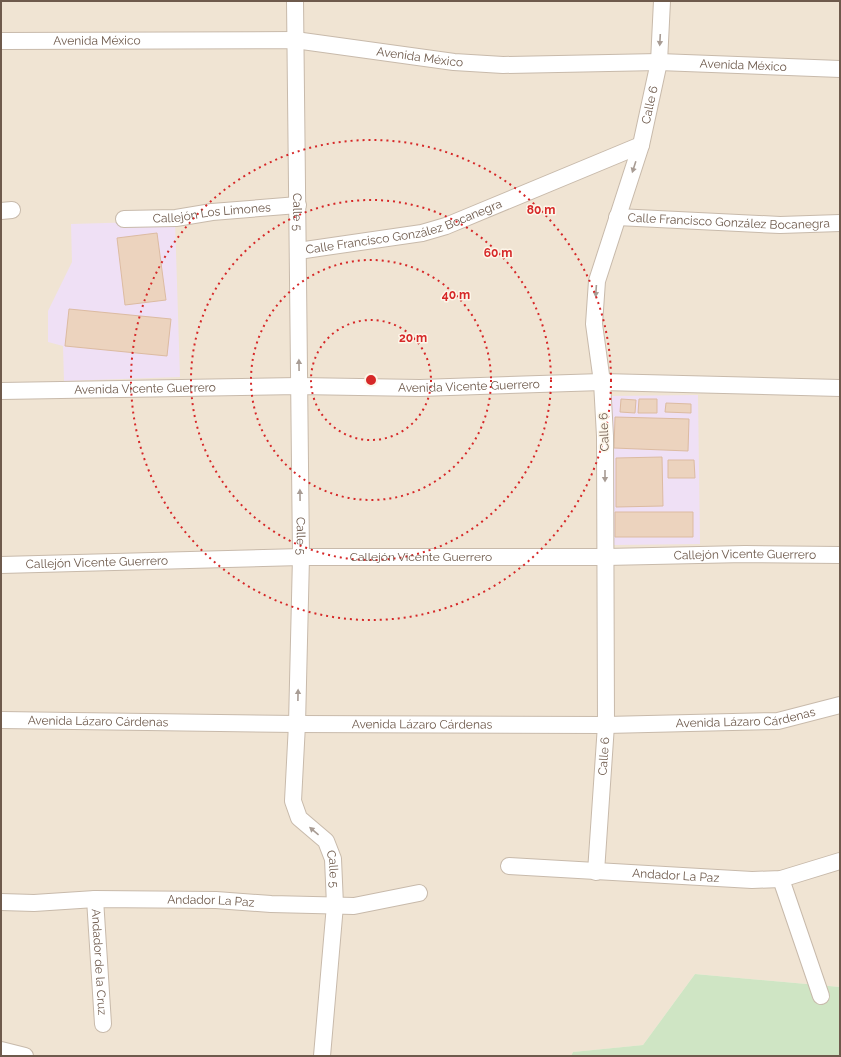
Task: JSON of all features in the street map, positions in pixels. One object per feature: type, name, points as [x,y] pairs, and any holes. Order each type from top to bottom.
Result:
[{"type":"street","name":"Calle 5","points":[[295,1],[301,557],[297,724],[293,801],[299,818],[326,841],[333,859],[336,905],[322,1056]]},
{"type":"street","name":"Calle 6","points":[[596,872],[606,725],[605,436],[602,382],[594,324],[597,281],[641,145],[659,62],[662,1]]},
{"type":"street","name":"Avenida México","points":[[1,41],[295,40],[454,62],[503,65],[659,62],[840,69]]},
{"type":"street","name":"Calle Francisco González Bocanegra","points":[[298,251],[422,234],[446,226],[641,145]]},
{"type":"street","name":"Callejón Los Limones","points":[[124,219],[176,218],[212,212],[298,205]]},
{"type":"street","name":"Calle Francisco González Bocanegra","points":[[617,217],[780,225],[840,223]]},
{"type":"street","name":"Avenida Vicente Guerrero","points":[[1,391],[299,386],[420,388],[602,382],[840,388]]},
{"type":"street","name":"Callejón Vicente Guerrero","points":[[1,565],[301,557],[606,557],[745,554],[840,555]]},
{"type":"street","name":"Avenida Lázaro Cárdenas","points":[[1,720],[297,724],[606,725],[778,721],[840,705]]},
{"type":"street","name":"Andador La Paz","points":[[509,866],[752,880],[781,879],[840,861]]},
{"type":"street","points":[[781,879],[821,996]]},
{"type":"street","name":"Andador La Paz","points":[[1,902],[34,903],[95,899],[216,900],[271,904],[354,906],[419,893]]},
{"type":"street","name":"Andador de la Cruz","points":[[95,899],[103,1024]]},
{"type":"street","points":[[1,1050],[25,1056]]},
{"type":"shaded area","points":[[1,1],[840,1],[840,987],[695,974],[643,1045],[573,1052],[571,1056],[1,1056]]},
{"type":"shaded area","points":[[175,221],[180,377],[64,381],[63,346],[48,342],[48,311],[72,262],[71,224]]},
{"type":"shaded area","points":[[698,395],[700,544],[613,545],[611,396]]},
{"type":"green space","points":[[695,974],[840,987],[840,1056],[571,1056],[573,1052],[643,1045]]},
{"type":"building","points":[[157,233],[166,300],[125,305],[117,238]]},
{"type":"building","points":[[69,309],[171,319],[167,356],[65,346]]},
{"type":"building","points":[[621,399],[636,400],[635,413],[620,412]]},
{"type":"building","points":[[639,399],[657,399],[657,413],[638,413]]},
{"type":"building","points":[[666,403],[691,404],[691,413],[665,412]]},
{"type":"building","points":[[615,417],[689,419],[688,451],[614,448]]},
{"type":"building","points":[[662,457],[663,506],[616,507],[616,458]]},
{"type":"building","points":[[668,460],[694,460],[695,478],[668,478]]},
{"type":"building","points":[[615,512],[693,512],[693,537],[615,537]]}]
